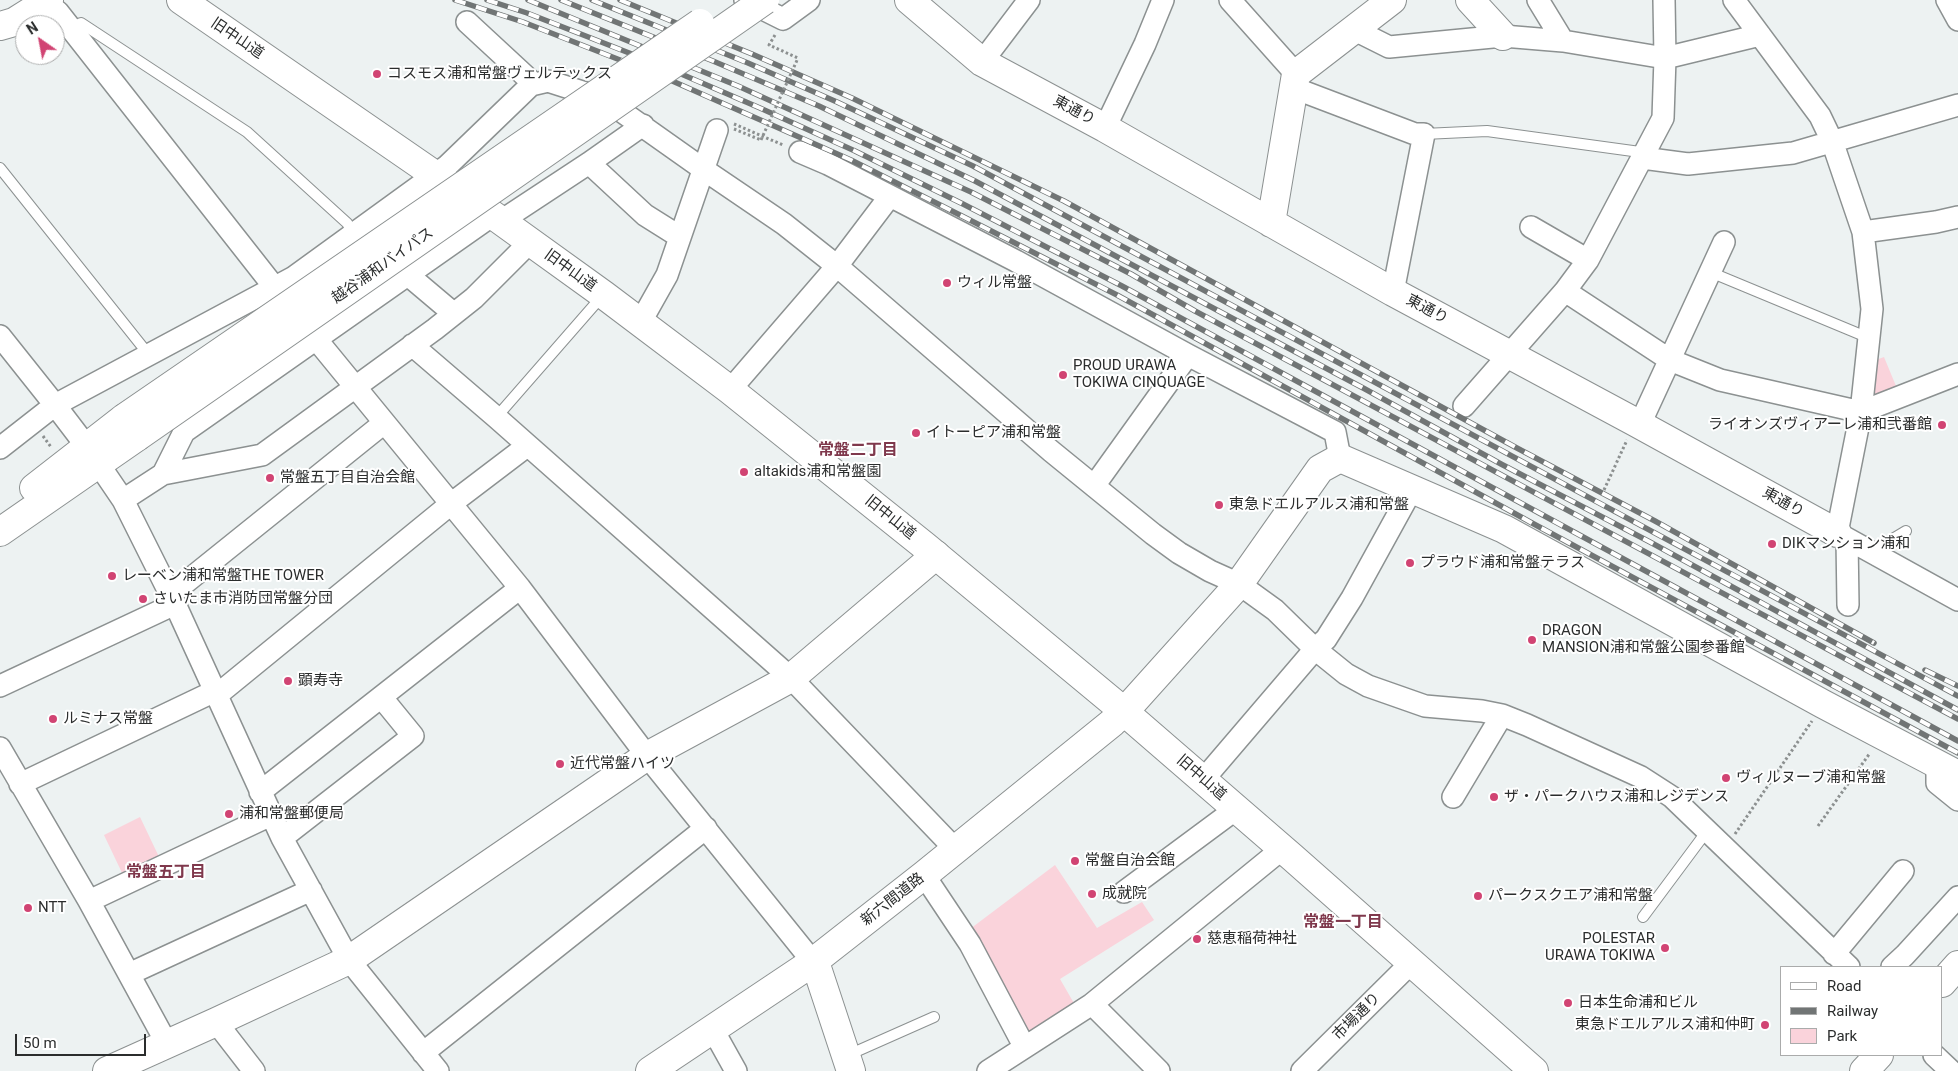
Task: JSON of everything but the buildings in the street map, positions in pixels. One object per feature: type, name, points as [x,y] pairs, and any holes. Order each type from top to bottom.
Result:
[{"type":"main road","name":"旧中山道","points":[[181,0],[497,218],[604,295],[730,390],[936,555],[1124,712],[1412,962],[1534,1071]]},
{"type":"main road","name":"越谷浦和バイパス","points":[[0,532],[93,456],[131,428],[733,0]]},
{"type":"main road","name":"越谷浦和バイパス","points":[[131,428],[765,0]]},
{"type":"main road","name":"東通り","points":[[908,0],[982,62],[1105,128],[1393,292],[1638,423],[1842,536]]},
{"type":"main road","points":[[1271,224],[1295,81],[1392,0]]},
{"type":"main road","points":[[1470,0],[1503,36]]},
{"type":"main road","points":[[0,26],[14,22],[42,2]]},
{"type":"main road","name":"越谷浦和バイパス","points":[[0,512],[93,456]]},
{"type":"main road","points":[[1340,458],[1504,529],[1823,704],[1948,769]]},
{"type":"main road","name":"新六間道路","points":[[650,1071],[812,962],[956,850],[1124,712],[1239,584],[1320,469],[1340,458]]},
{"type":"main road","points":[[118,1069],[167,1044],[349,960],[647,756],[791,678],[936,555]]},
{"type":"main road","points":[[812,962],[818,971],[849,1063]]},
{"type":"main road","points":[[1943,983],[1958,965]]},
{"type":"main road","points":[[1864,1071],[1878,1056]]},
{"type":"street","points":[[744,0],[783,19],[809,0]]},
{"type":"street","points":[[982,62],[1029,0]]},
{"type":"street","points":[[1105,128],[1145,44],[1163,0]]},
{"type":"street","points":[[1230,0],[1295,81],[1414,134],[1424,134],[1393,292]]},
{"type":"street","points":[[1538,0],[1563,41]]},
{"type":"street","points":[[1464,406],[1500,362],[1510,354],[1565,291],[1588,260],[1645,155],[1663,118],[1664,0]]},
{"type":"street","points":[[1734,0],[1820,116],[1832,141],[1863,232],[1872,309],[1861,412],[1842,536],[1848,605]]},
{"type":"street","points":[[1947,0],[1958,20]]},
{"type":"street","points":[[42,2],[58,12],[275,288]]},
{"type":"street","points":[[467,22],[534,84]]},
{"type":"street","points":[[1355,30],[1389,47],[1503,36],[1563,41],[1665,58],[1760,36]]},
{"type":"street","points":[[0,448],[55,405],[294,277],[436,175],[531,84],[548,81],[604,99],[643,125],[702,169],[784,224],[837,266],[1094,486],[1153,534],[1179,553],[1210,571],[1239,584],[1275,610],[1315,649],[1346,674],[1368,686],[1425,706],[1502,716],[1527,725],[1640,777],[1672,798],[1842,961],[1903,870]]},
{"type":"street","points":[[1645,155],[1650,159],[1688,164],[1793,153],[1958,105]]},
{"type":"street","points":[[163,474],[184,432],[408,275],[497,218],[589,163],[643,125]]},
{"type":"street","points":[[640,323],[667,275],[702,169],[726,129]]},
{"type":"street","points":[[800,152],[828,164],[1086,298],[1188,355],[1335,432],[1340,458]]},
{"type":"street","points":[[589,163],[645,215],[680,238]]},
{"type":"street","points":[[730,390],[837,266],[890,196]]},
{"type":"street","points":[[1863,232],[1936,222],[1958,217]]},
{"type":"street","points":[[1531,227],[1588,260]]},
{"type":"street","points":[[123,500],[163,474],[262,455],[474,298],[530,242]]},
{"type":"street","points":[[1638,423],[1670,360],[1724,242]]},
{"type":"street","points":[[408,275],[453,313]]},
{"type":"street","points":[[1565,291],[1670,360],[1720,380],[1861,412],[1958,374]]},
{"type":"street","points":[[0,336],[55,405],[123,500],[216,693],[282,838],[349,960],[438,1071]]},
{"type":"street","points":[[316,339],[520,588],[647,756],[812,962]]},
{"type":"street","points":[[412,345],[791,678],[956,850]]},
{"type":"street","points":[[1094,486],[1188,355]]},
{"type":"street","points":[[0,686],[172,600],[384,424]]},
{"type":"street","points":[[20,784],[216,693],[452,504],[528,446]]},
{"type":"street","points":[[1203,780],[1315,649],[1326,639],[1352,598],[1412,489]]},
{"type":"street","name":"東通り","points":[[1842,536],[1958,600]]},
{"type":"street","points":[[260,792],[520,588]]},
{"type":"street","points":[[282,838],[413,736],[382,698]]},
{"type":"street","points":[[1453,796],[1502,716]]},
{"type":"street","points":[[0,748],[89,901],[167,1044]]},
{"type":"street","points":[[1948,769],[1938,783],[1958,800]]},
{"type":"street","points":[[1124,892],[1236,809]]},
{"type":"street","points":[[89,901],[271,815]]},
{"type":"street","points":[[423,1053],[706,828]]},
{"type":"street","points":[[988,1071],[1024,1046],[1092,1004],[1282,849]]},
{"type":"street","points":[[924,875],[970,944],[1024,1046]]},
{"type":"street","points":[[129,974],[311,890]]},
{"type":"street","points":[[1893,966],[1958,896]]},
{"type":"street","name":"市場通り","points":[[1302,1071],[1412,962]]},
{"type":"street","points":[[1092,1004],[1159,1071]]},
{"type":"street","points":[[216,1022],[254,1071]]},
{"type":"street","points":[[712,1028],[736,1071]]},
{"type":"street","points":[[1935,1056],[1951,1071]]},
{"type":"lane","points":[[70,28],[81,23],[247,132],[347,223],[354,234]]},
{"type":"lane","points":[[1424,134],[1487,131],[1640,152],[1645,155]]},
{"type":"lane","points":[[0,168],[148,355]]},
{"type":"lane","points":[[1710,272],[1869,338]]},
{"type":"lane","points":[[500,413],[604,295]]},
{"type":"lane","points":[[1871,552],[1906,531]]},
{"type":"lane","points":[[1643,917],[1707,831]]},
{"type":"lane","points":[[849,1063],[934,1017]]},
{"type":"path","points":[[769,45],[798,58],[762,140],[726,129],[732,123],[800,152]]},
{"type":"path","points":[[1604,490],[1638,423]]},
{"type":"path","points":[[39,429],[53,449]]},
{"type":"path","points":[[1725,849],[1823,704]]},
{"type":"path","points":[[1818,826],[1883,734]]},
{"type":"green space","points":[[1884,357],[1896,386],[1876,395],[1870,391],[1873,361]]},
{"type":"green space","points":[[140,817],[160,859],[124,877],[104,835]]},
{"type":"green space","points":[[1055,865],[1097,928],[1142,902],[1154,920],[1060,979],[1075,1005],[1028,1039],[970,929]]},
{"type":"railway","points":[[455,0],[523,22],[661,76],[851,160],[1117,295],[1532,523],[1958,753]]},
{"type":"railway","points":[[487,0],[527,13],[665,67],[855,151],[963,204],[1122,286],[1958,741]]},
{"type":"railway","points":[[528,0],[738,86],[971,192],[1131,274],[1195,311],[1958,719]]},
{"type":"railway","points":[[561,0],[819,106],[975,181],[1650,542],[1958,710]]},
{"type":"railway","points":[[592,0],[748,63],[837,102],[973,166],[1958,696]]},
{"type":"railway","points":[[620,0],[752,54],[852,98],[1064,201],[1515,447],[1655,521],[1874,643]]},
{"type":"railway","points":[[1925,670],[1958,686]]},
{"type":"place","name":"コスモス浦和常盤ヴェルテックス","points":[[377,74]]},
{"type":"place","name":"ウィル常盤","points":[[947,283]]},
{"type":"place","name":"PROUD URAWA TOKIWA CINQUAGE","points":[[1063,375]]},
{"type":"place","name":"ライオンズヴィアーレ浦和弐番館","points":[[1942,425]]},
{"type":"place","name":"イトーピア浦和常盤","points":[[916,433]]},
{"type":"place","name":"altakids浦和常盤園","points":[[744,472]]},
{"type":"place","name":"常盤五丁目自治会館","points":[[270,478]]},
{"type":"place","name":"東急ドエルアルス浦和常盤","points":[[1219,505]]},
{"type":"place","name":"DIKマンション浦和","points":[[1772,544]]},
{"type":"place","name":"プラウド浦和常盤テラス","points":[[1410,563]]},
{"type":"place","name":"レーベン浦和常盤THE TOWER","points":[[112,576]]},
{"type":"place","name":"さいたま市消防団常盤分団","points":[[143,599]]},
{"type":"place","name":"DRAGON MANSION浦和常盤公園参番館","points":[[1532,640]]},
{"type":"place","name":"顕寿寺","points":[[288,681]]},
{"type":"place","name":"ルミナス常盤","points":[[53,719]]},
{"type":"place","name":"近代常盤ハイツ","points":[[560,764]]},
{"type":"place","name":"ヴィルヌーブ浦和常盤","points":[[1726,778]]},
{"type":"place","name":"ザ・パークハウス浦和レジデンス","points":[[1494,797]]},
{"type":"place","name":"浦和常盤郵便局","points":[[229,814]]},
{"type":"place","name":"常盤自治会館","points":[[1075,861]]},
{"type":"place","name":"成就院","points":[[1092,894]]},
{"type":"place","name":"パークスクエア浦和常盤","points":[[1478,896]]},
{"type":"place","name":"NTT","points":[[28,908]]},
{"type":"place","name":"慈恵稲荷神社","points":[[1197,939]]},
{"type":"place","name":"POLESTAR URAWA TOKIWA","points":[[1665,948]]},
{"type":"place","name":"日本生命浦和ビル","points":[[1568,1003]]},
{"type":"place","name":"東急ドエルアルス浦和仲町","points":[[1765,1025]]},
{"type":"district","name":"常盤二丁目","points":[[858,451]]},
{"type":"district","name":"常盤五丁目","points":[[166,873]]},
{"type":"district","name":"常盤一丁目","points":[[1343,923]]}]
